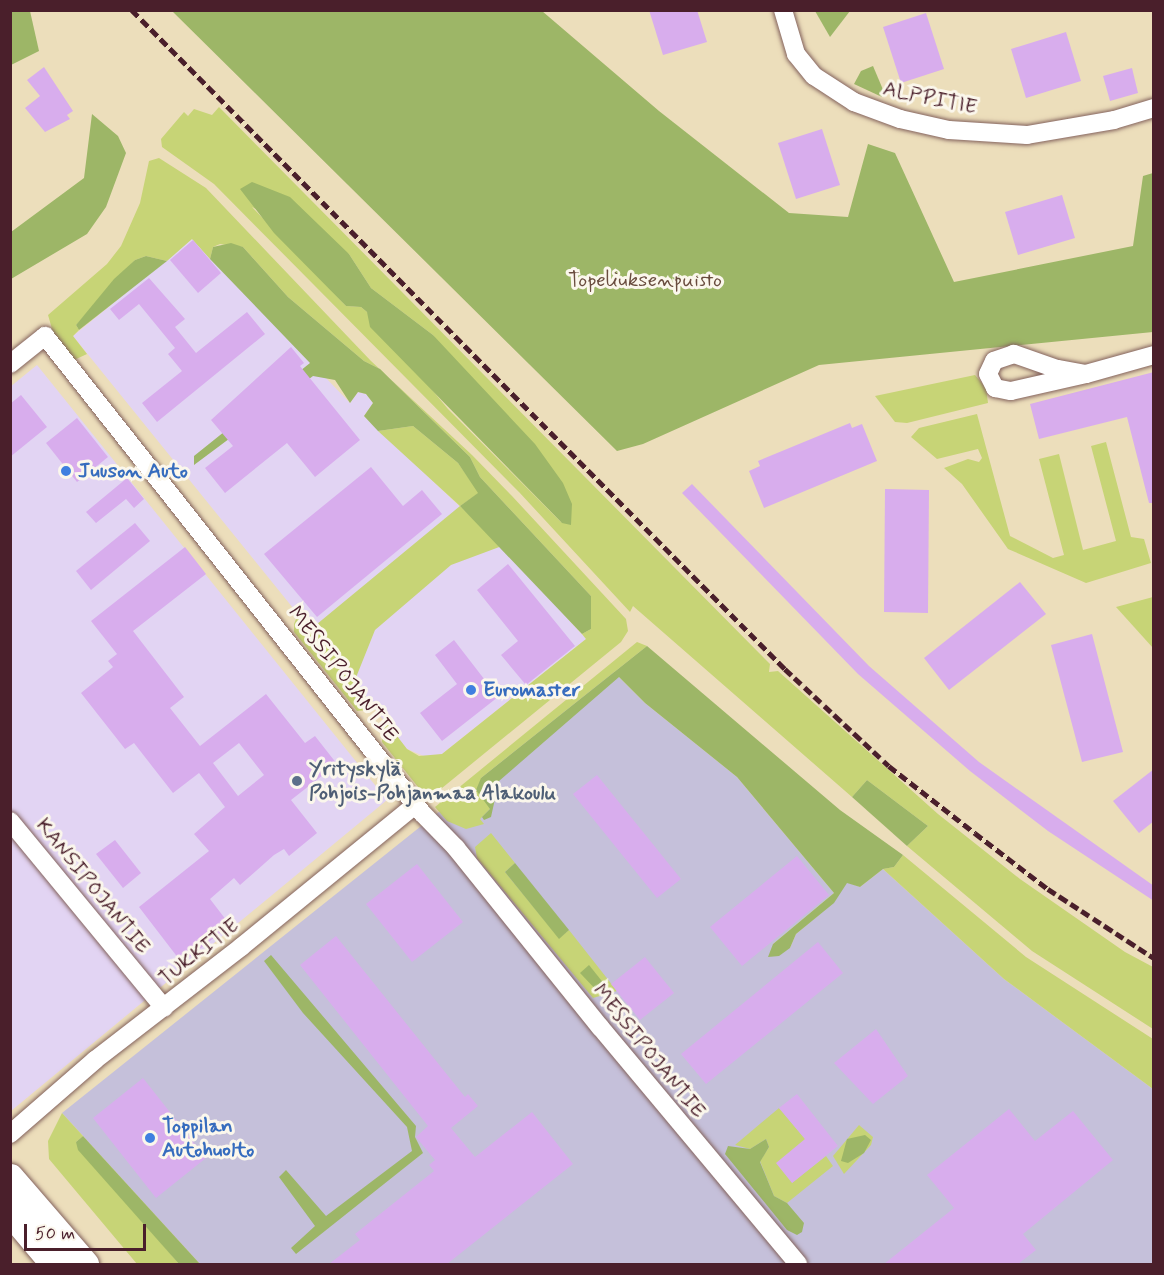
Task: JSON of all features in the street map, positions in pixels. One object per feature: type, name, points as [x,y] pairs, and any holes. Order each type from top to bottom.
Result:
[{"type":"main road","points":[[10,1177],[85,1264]]},
{"type":"main road","points":[[10,1212],[54,1264]]},
{"type":"street","name":"ALPPITIE","points":[[783,10],[796,54],[814,76],[854,102],[900,119],[949,130],[1027,135],[1114,120],[1154,108]]},
{"type":"street","name":"MESSIPOJANTIE","points":[[10,364],[45,336],[415,805],[456,848],[607,1036],[798,1264]]},
{"type":"street","points":[[1086,374],[1154,355]]},
{"type":"street","name":"TUKKITIE","points":[[10,1134],[95,1060],[164,1008],[415,805]]},
{"type":"street","name":"KANSIPOJANTIE","points":[[10,821],[164,1008]]},
{"type":"shaded area","points":[[192,239],[350,403],[358,392],[366,394],[373,403],[364,416],[508,552],[586,639],[442,754],[426,757],[407,749],[73,336]]},
{"type":"shaded area","points":[[37,365],[387,800],[11,1111],[10,387]]},
{"type":"shaded area","points":[[614,672],[645,703],[737,777],[834,893],[773,944],[790,948],[796,934],[833,903],[847,882],[860,887],[883,869],[1004,979],[1153,1089],[1153,1264],[200,1264],[62,1113]]},
{"type":"green space","points":[[11,10],[30,11],[39,51],[11,65]]},
{"type":"green space","name":"Topeliuksenpuisto","points":[[172,11],[542,11],[659,111],[789,213],[848,217],[868,144],[895,153],[954,282],[1133,246],[1143,176],[1153,173],[1153,332],[819,365],[643,444],[617,451]]},
{"type":"green space","points":[[815,11],[850,11],[830,37]]},
{"type":"green space","points":[[873,66],[884,92],[882,97],[854,84],[861,71]]},
{"type":"green space","points":[[219,107],[770,664],[769,672],[778,671],[938,814],[1020,879],[1125,952],[1153,967],[1153,1029],[1032,951],[907,846],[928,826],[867,780],[852,797],[633,606],[630,612],[519,492],[214,184],[162,147],[161,139],[184,112],[188,116],[194,109],[212,115]],"holes":[[[252,207],[349,254],[371,288],[433,335],[562,523],[448,409],[367,312],[361,307],[346,306]]]},
{"type":"green space","points":[[92,114],[118,136],[126,153],[106,207],[87,234],[11,279],[11,232],[84,178]]},
{"type":"green space","points":[[159,158],[206,188],[379,369],[364,361],[288,297],[243,247],[220,244],[213,247],[210,259],[192,239],[167,261],[146,256],[135,260],[76,325],[79,330],[73,336],[87,354],[72,361],[55,339],[48,315],[107,264],[121,246],[140,203],[149,161]]},
{"type":"green space","points":[[252,182],[290,197],[349,254],[371,288],[433,335],[535,444],[563,483],[572,504],[571,525],[562,523],[370,327],[367,312],[361,307],[346,306],[274,233],[240,189]]},
{"type":"green space","points":[[231,243],[243,247],[288,297],[364,361],[380,369],[470,457],[480,477],[591,596],[591,629],[582,634],[460,506],[478,493],[458,463],[413,426],[378,431],[364,416],[373,403],[366,394],[358,392],[350,403],[335,380],[313,376],[194,465],[194,456],[310,363],[210,259],[213,247]]},
{"type":"green space","points":[[146,256],[167,261],[79,330],[76,325],[114,279],[135,260]]},
{"type":"green space","points":[[975,375],[986,388],[988,403],[907,423],[895,422],[875,396]]},
{"type":"green space","points":[[388,377],[472,455],[512,496],[626,619],[628,631],[621,642],[431,797],[426,797],[382,742],[382,730],[387,723],[407,749],[419,756],[442,754],[586,639],[582,634],[591,629],[591,596],[480,477],[470,457]]},
{"type":"green space","points":[[977,414],[1010,536],[1053,558],[1064,555],[1039,459],[1059,454],[1083,550],[1116,541],[1091,446],[1106,442],[1131,537],[1144,539],[1151,563],[1086,583],[1008,549],[962,484],[944,468],[968,459],[979,462],[982,458],[978,449],[937,459],[911,437],[919,428]]},
{"type":"green space","points":[[413,426],[458,463],[479,493],[460,506],[378,431]]},
{"type":"green space","points":[[460,506],[502,546],[451,565],[375,630],[357,675],[357,686],[376,709],[357,711],[294,632],[298,614],[311,629]]},
{"type":"green space","points":[[1154,597],[1153,648],[1116,607]]},
{"type":"green space","points":[[637,642],[647,646],[481,778],[490,809],[480,819],[484,824],[466,829],[447,821],[435,807]]},
{"type":"green space","points":[[647,646],[840,810],[903,855],[894,867],[883,869],[860,887],[847,883],[834,903],[796,934],[790,948],[779,956],[768,957],[773,944],[834,893],[737,777],[645,703],[619,677],[499,781],[491,817],[484,820],[482,817],[490,809],[476,790],[481,778]]},
{"type":"green space","points":[[867,780],[928,826],[907,846],[852,797]]},
{"type":"green space","points":[[491,833],[515,863],[505,872],[559,938],[569,930],[617,991],[593,998],[477,858],[475,847]]},
{"type":"green space","points":[[903,855],[1026,957],[1153,1039],[1153,1089],[1004,979],[883,869],[894,867]]},
{"type":"green space","points":[[515,863],[569,930],[559,939],[505,872]]},
{"type":"green space","points":[[271,955],[416,1126],[415,1137],[423,1153],[296,1254],[291,1248],[315,1226],[279,1177],[286,1170],[326,1216],[412,1151],[407,1127],[303,1013],[264,961]]},
{"type":"green space","points":[[589,965],[609,990],[601,995],[580,973]]},
{"type":"green space","points":[[779,1108],[805,1139],[792,1183],[826,1156],[833,1166],[787,1203],[774,1196],[760,1161],[769,1147],[766,1139],[750,1149],[735,1145]]},
{"type":"green space","points":[[62,1113],[83,1136],[76,1142],[179,1264],[137,1264],[49,1159],[48,1141]]},
{"type":"green space","points":[[859,1125],[873,1137],[871,1145],[844,1174],[833,1156]]},
{"type":"green space","points":[[865,1135],[871,1140],[864,1153],[848,1163],[841,1161],[847,1139]]},
{"type":"green space","points":[[83,1136],[200,1264],[179,1264],[78,1150],[76,1142]]},
{"type":"green space","points":[[766,1139],[769,1147],[760,1162],[774,1196],[787,1203],[804,1223],[802,1232],[797,1235],[787,1230],[725,1154],[728,1146],[750,1149]]},
{"type":"building","points":[[649,10],[697,10],[707,42],[663,55]]},
{"type":"building","points":[[926,13],[944,69],[901,83],[883,27]]},
{"type":"building","points":[[1066,32],[1081,81],[1026,98],[1011,49]]},
{"type":"building","points":[[44,67],[73,111],[67,115],[70,119],[45,132],[25,108],[40,96],[27,80]]},
{"type":"building","points":[[1132,68],[1138,93],[1110,101],[1103,76]]},
{"type":"building","points":[[822,129],[840,185],[796,199],[778,143]]},
{"type":"building","points":[[1062,195],[1075,238],[1018,255],[1005,212]]},
{"type":"building","points":[[193,240],[221,273],[198,293],[170,260]]},
{"type":"building","points":[[149,278],[185,319],[175,327],[196,353],[247,312],[265,334],[157,422],[142,403],[182,371],[168,354],[175,348],[139,304],[119,320],[110,309]]},
{"type":"building","points":[[291,347],[304,363],[300,366],[360,440],[315,477],[287,443],[225,493],[205,468],[233,446],[211,420]]},
{"type":"building","points":[[1154,372],[1154,503],[1149,503],[1127,417],[1039,439],[1030,404]]},
{"type":"building","points":[[21,395],[47,427],[10,457],[10,404]]},
{"type":"building","points":[[77,418],[108,457],[77,482],[46,443]]},
{"type":"building","points":[[850,423],[852,428],[862,424],[877,461],[764,508],[749,471],[760,466],[758,461]]},
{"type":"building","points":[[371,467],[403,506],[422,490],[442,514],[317,617],[264,554]]},
{"type":"building","points":[[127,478],[144,499],[134,508],[126,499],[96,523],[86,512]]},
{"type":"building","points":[[692,484],[869,666],[979,762],[1154,886],[1154,901],[1048,831],[970,771],[858,674],[682,493]]},
{"type":"building","points":[[885,489],[929,490],[928,613],[884,612]]},
{"type":"building","points":[[135,523],[150,541],[91,590],[76,571]]},
{"type":"building","points":[[185,547],[206,574],[133,631],[184,697],[170,708],[200,746],[266,694],[305,743],[315,736],[337,764],[291,800],[317,833],[289,856],[284,849],[274,855],[240,885],[234,878],[210,899],[230,925],[182,963],[139,907],[209,851],[194,834],[225,807],[199,773],[173,793],[134,743],[125,749],[81,693],[113,667],[108,661],[117,654],[91,621]],"holes":[[[239,743],[264,775],[238,796],[213,763]]]},
{"type":"building","points":[[508,564],[575,646],[526,685],[501,655],[518,641],[477,590]]},
{"type":"building","points":[[1020,582],[1046,614],[949,690],[924,658]]},
{"type":"building","points":[[1092,634],[1123,752],[1082,762],[1051,645]]},
{"type":"building","name":"Euromaster","points":[[454,640],[498,697],[442,741],[420,713],[457,684],[435,655]]},
{"type":"building","points":[[1154,769],[1154,821],[1139,833],[1113,801]]},
{"type":"building","points":[[597,775],[681,879],[657,898],[573,794]]},
{"type":"building","points":[[115,840],[141,873],[123,888],[96,854]]},
{"type":"building","points":[[797,856],[829,895],[742,966],[710,927]]},
{"type":"building","points":[[417,864],[463,922],[412,962],[366,904]]},
{"type":"building","points":[[336,936],[465,1097],[468,1094],[478,1106],[451,1128],[475,1157],[532,1112],[573,1164],[447,1264],[329,1264],[360,1240],[355,1234],[434,1171],[429,1165],[435,1160],[416,1137],[428,1126],[300,965]]},
{"type":"building","points":[[818,942],[843,973],[706,1084],[681,1054]]},
{"type":"building","points":[[645,957],[674,993],[640,1020],[611,984]]},
{"type":"building","points":[[876,1029],[908,1076],[873,1104],[834,1063]]},
{"type":"building","name":"Toppilan Autohuolto","points":[[143,1078],[206,1158],[156,1198],[93,1118]]},
{"type":"building","points":[[797,1094],[838,1146],[792,1183],[776,1163],[805,1139],[779,1108]]},
{"type":"building","points":[[1009,1109],[1035,1141],[1073,1111],[1113,1160],[1023,1234],[1036,1250],[1018,1264],[884,1264],[954,1208],[927,1175]]},
{"type":"railway","points":[[132,10],[785,669],[889,766],[1048,889],[1154,958]]},
{"type":"place","name":"Juuson Auto","points":[[66,471]]},
{"type":"place","name":"Euromaster","points":[[471,690]]},
{"type":"place","name":"Yrityskylä Pohjois-Pohjanmaa Alakoulu","points":[[297,781]]},
{"type":"place","name":"Toppilan Autohuolto","points":[[150,1138]]}]
